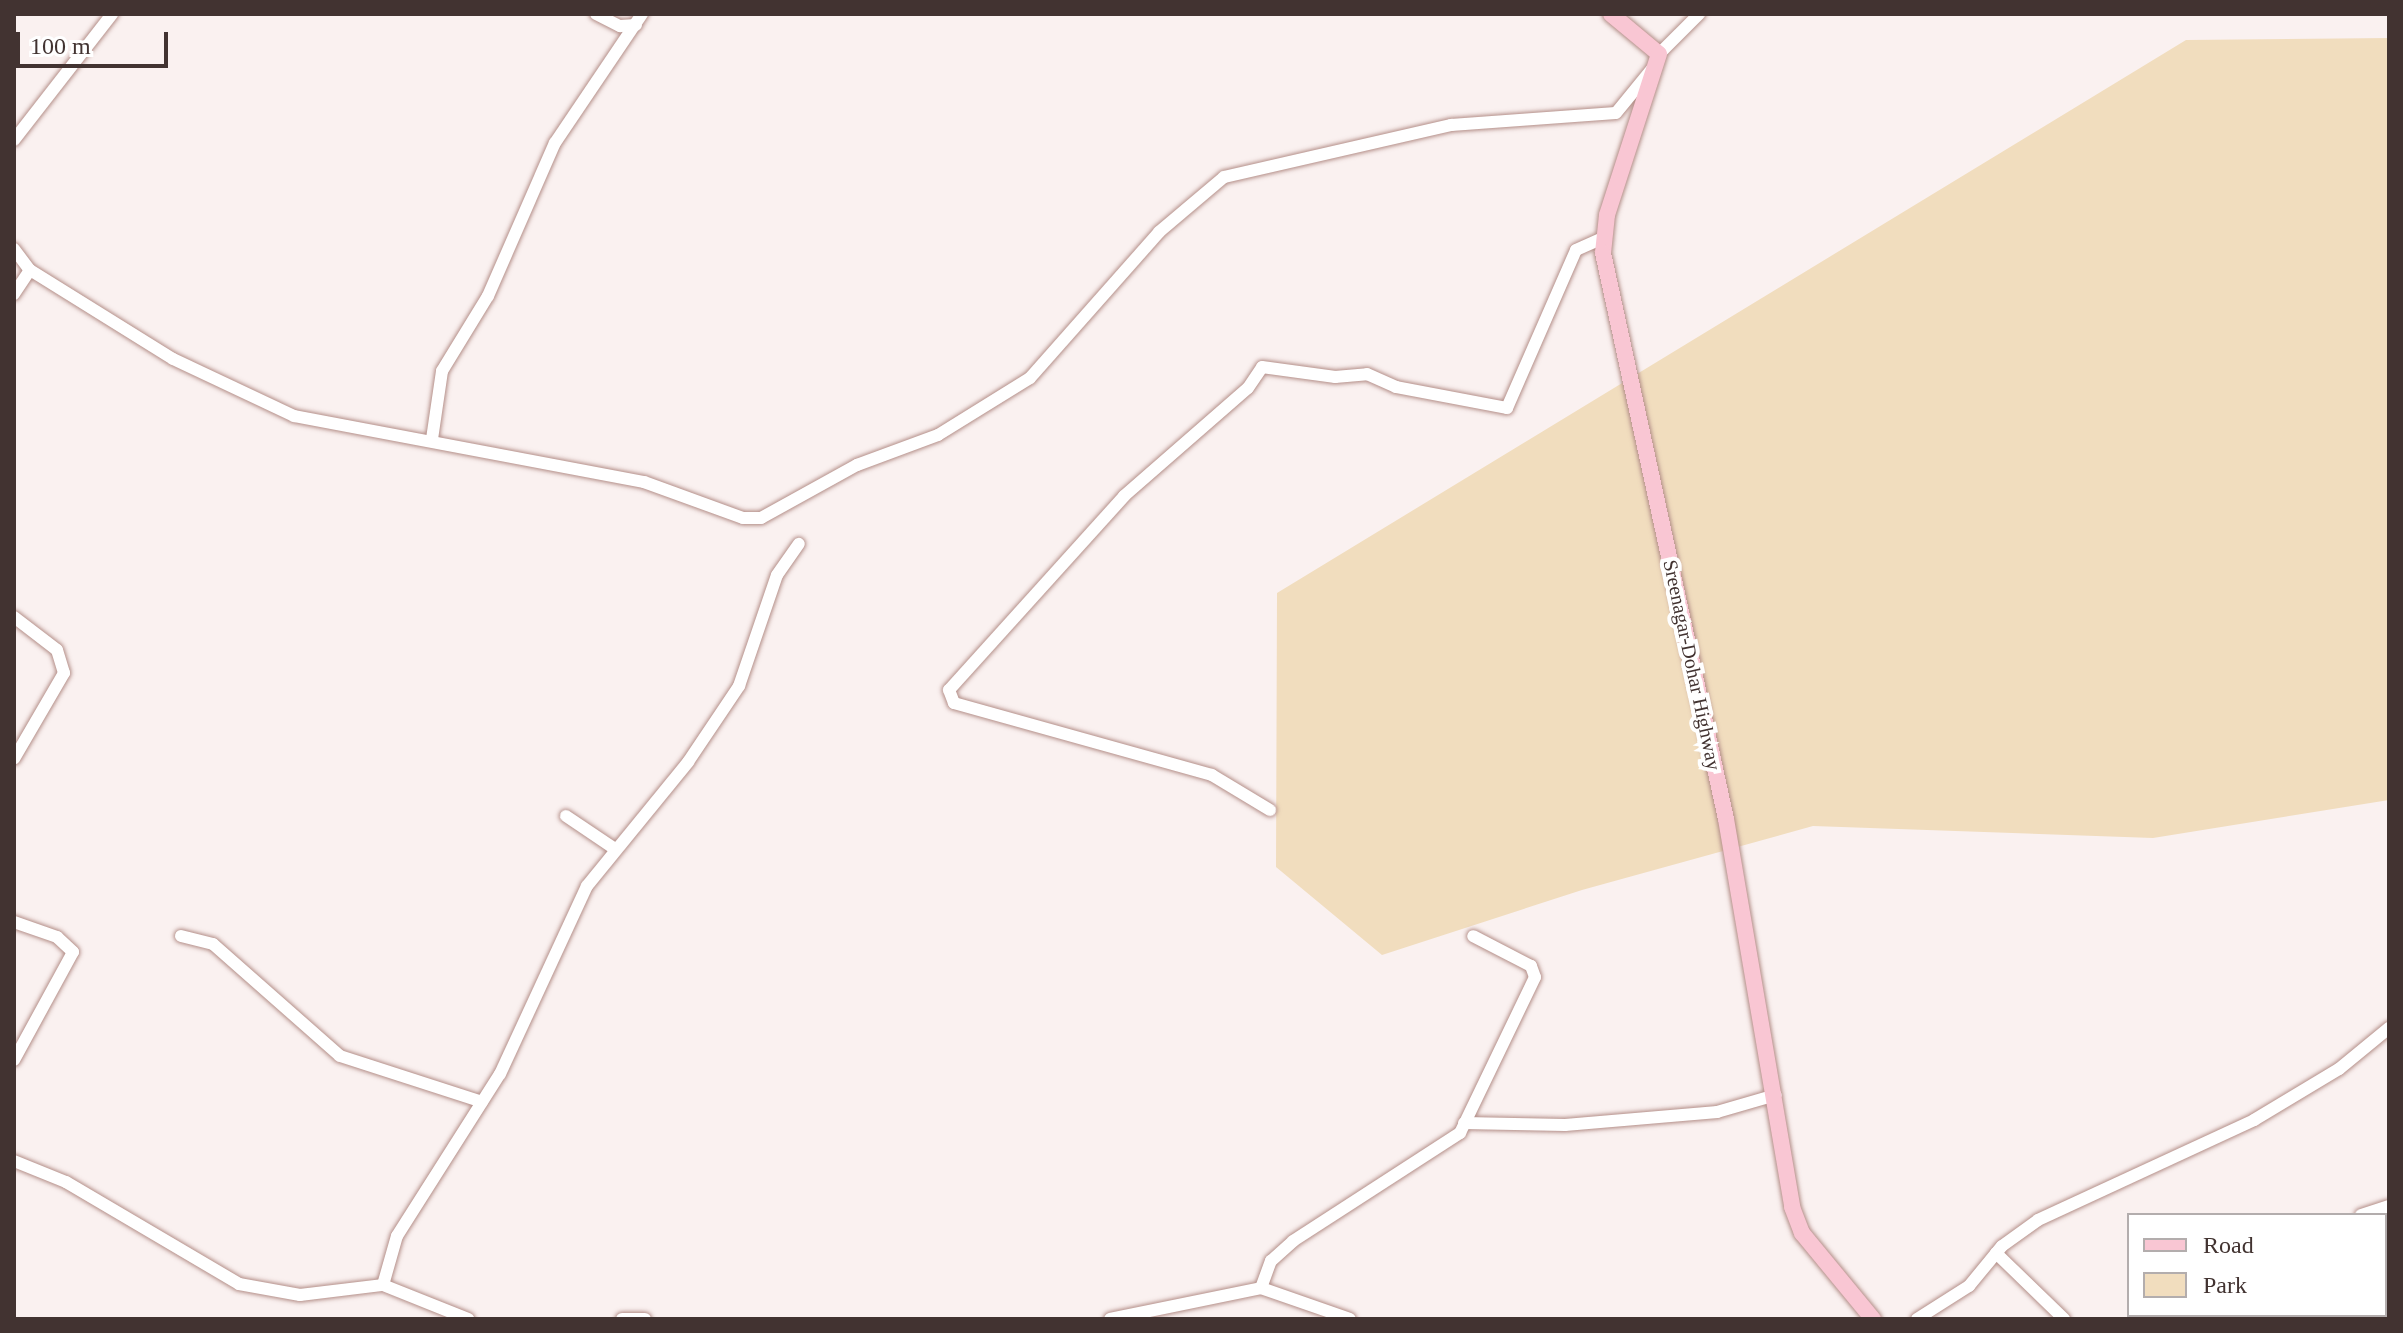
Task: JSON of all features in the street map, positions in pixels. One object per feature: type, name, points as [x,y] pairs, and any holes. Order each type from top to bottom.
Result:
[{"type":"main road","points":[[1601,239],[1658,59],[1611,14]]},
{"type":"main road","name":"Sreenagar-Dohar Highway","points":[[1601,239],[1726,819],[1795,1219],[1873,1319]]},
{"type":"street","points":[[14,140],[112,14]]},
{"type":"street","points":[[596,14],[620,26],[639,20]]},
{"type":"street","points":[[14,249],[30,270],[69,288],[173,359],[294,416],[432,439],[644,482],[743,518],[761,518],[857,465],[938,435],[1030,378],[1159,232],[1224,177],[1451,125],[1616,113],[1658,59],[1699,14]]},
{"type":"street","points":[[432,439],[442,371],[488,296],[555,143],[639,20]]},
{"type":"street","points":[[1270,810],[1202,771],[954,703],[949,690],[1124,496],[1248,388],[1262,367],[1335,377],[1367,374],[1396,387],[1507,408],[1576,250],[1601,239]]},
{"type":"street","points":[[14,294],[30,270]]},
{"type":"street","points":[[383,1285],[397,1236],[482,1102],[563,930],[615,849],[688,762],[739,686],[777,575],[799,544]]},
{"type":"street","points":[[14,617],[57,650],[64,673],[14,759]]},
{"type":"street","points":[[566,816],[615,849]]},
{"type":"street","points":[[14,922],[57,937],[73,952],[14,1060]]},
{"type":"street","points":[[181,936],[213,944],[340,1056],[482,1102]]},
{"type":"street","points":[[1261,1288],[1280,1252],[1457,1137],[1535,977],[1531,966],[1473,936]]},
{"type":"street","points":[[1917,1319],[1969,1286],[1996,1253],[2050,1214],[2254,1120],[2339,1069],[2389,1028]]},
{"type":"street","points":[[1464,1123],[1565,1125],[1717,1112],[1776,1095]]},
{"type":"street","points":[[14,1161],[66,1182],[239,1284],[300,1295],[383,1285],[468,1319]]},
{"type":"street","points":[[2367,1213],[2389,1206]]},
{"type":"street","points":[[1996,1253],[2064,1319]]},
{"type":"street","points":[[1110,1319],[1261,1288],[1350,1319]]},
{"type":"street","points":[[622,1319],[645,1319]]},
{"type":"green space","points":[[2389,38],[2389,800],[2153,838],[1813,826],[1582,890],[1382,955],[1276,867],[1277,593],[2186,40]]}]
